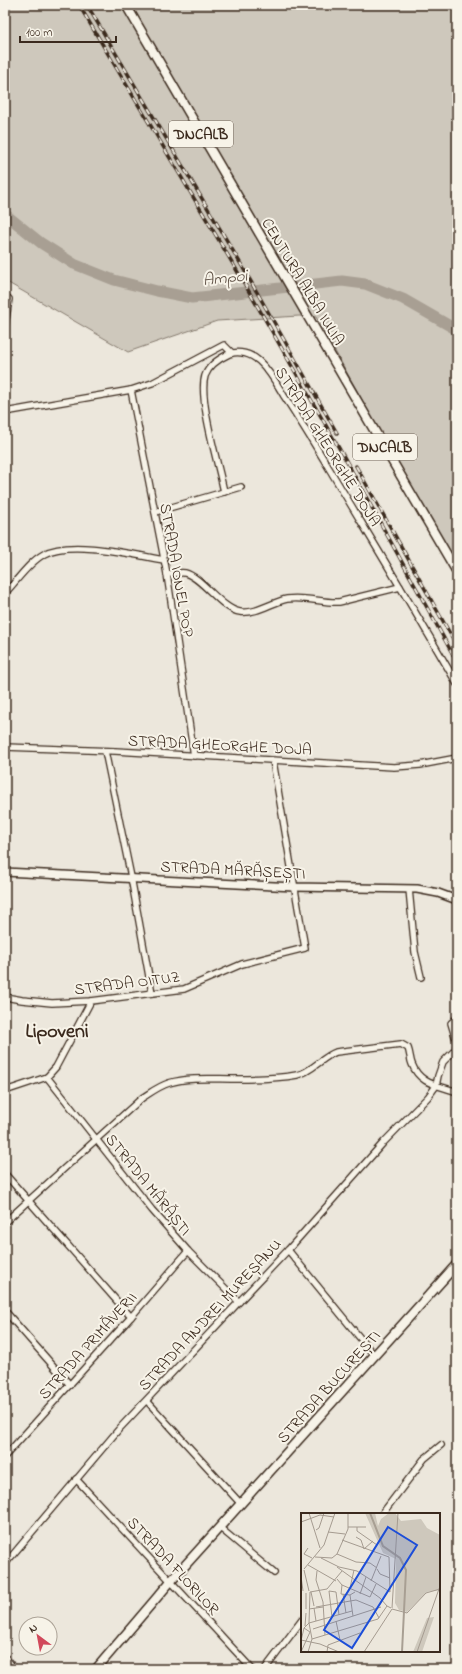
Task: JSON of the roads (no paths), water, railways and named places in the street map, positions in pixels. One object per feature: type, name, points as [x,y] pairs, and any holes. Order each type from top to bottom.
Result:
[{"type":"main road","name":"CENTURA ALBA IULIA","points":[[126,5],[457,572]]},
{"type":"main road","name":"STRADA BUCUREȘTI","points":[[96,1669],[171,1580],[457,1264]]},
{"type":"street","points":[[5,296],[9,299],[5,326]]},
{"type":"street","points":[[5,412],[131,390],[152,383],[224,345],[232,353],[216,361],[210,367],[203,389],[224,492]]},
{"type":"street","name":"STRADA GHEORGHE DOJA","points":[[232,353],[241,352],[250,355],[267,370],[300,419],[420,619],[457,684]]},
{"type":"street","name":"STRADA IONEL POP","points":[[131,390],[167,574],[194,756]]},
{"type":"street","points":[[155,512],[241,487]]},
{"type":"street","points":[[5,593],[38,558],[52,550],[64,548],[98,550],[164,560]]},
{"type":"street","points":[[167,574],[185,573],[193,577],[227,606],[239,612],[249,612],[289,598],[300,598],[331,603],[400,587]]},
{"type":"street","name":"STRADA GHEORGHE DOJA","points":[[5,747],[394,767],[407,767],[457,758]]},
{"type":"street","points":[[105,751],[131,877],[152,993]]},
{"type":"street","points":[[273,761],[294,887]]},
{"type":"street","name":"STRADA MĂRĂȘEȘTI","points":[[5,872],[131,877],[294,887],[427,890],[457,900]]},
{"type":"street","name":"STRADA OITUZ","points":[[5,996],[22,1000],[52,1003],[90,1001],[188,988],[235,966],[303,950],[305,945],[294,887]]},
{"type":"street","points":[[409,889],[415,952],[422,977]]},
{"type":"street","points":[[5,1091],[47,1077],[56,1068],[90,1001]]},
{"type":"street","name":"STRADA ANDREI MUREȘANU","points":[[5,1564],[119,1429],[288,1250],[436,1086],[443,1062],[455,1050],[457,1044],[451,1023],[457,1018]]},
{"type":"street","points":[[5,1222],[97,1141],[142,1098],[161,1086],[169,1083],[195,1079],[254,1079],[298,1075],[311,1068],[328,1055],[336,1052],[401,1044],[408,1048],[411,1063],[415,1071],[427,1082],[457,1092]]},
{"type":"street","name":"STRADA MĂRĂȘTI","points":[[47,1077],[97,1141],[188,1251],[239,1302]]},
{"type":"street","points":[[5,1174],[131,1317]]},
{"type":"street","points":[[288,1250],[374,1355]]},
{"type":"street","name":"STRADA PRIMĂVERII","points":[[5,1456],[131,1317],[188,1251]]},
{"type":"street","points":[[5,1311],[70,1385]]},
{"type":"street","points":[[147,1401],[241,1504]]},
{"type":"street","points":[[383,1513],[418,1467],[441,1445]]},
{"type":"street","name":"STRADA FLORILOR","points":[[76,1479],[252,1669]]},
{"type":"street","points":[[219,1527],[274,1574]]},
{"type":"street","points":[[265,1669],[301,1621]]},
{"type":"street","points":[[5,1657],[14,1669]]},
{"type":"waterway","name":"Ampoi","points":[[5,214],[41,243],[74,264],[114,280],[192,298],[342,281],[365,284],[403,299],[457,330]]},
{"type":"railway","points":[[79,5],[236,269],[343,455],[457,662]]},
{"type":"railway","points":[[87,5],[242,266],[337,433]]},
{"type":"railway","points":[[356,466],[457,646]]},
{"type":"district","name":"Lipoveni","points":[[57,1030]]}]
